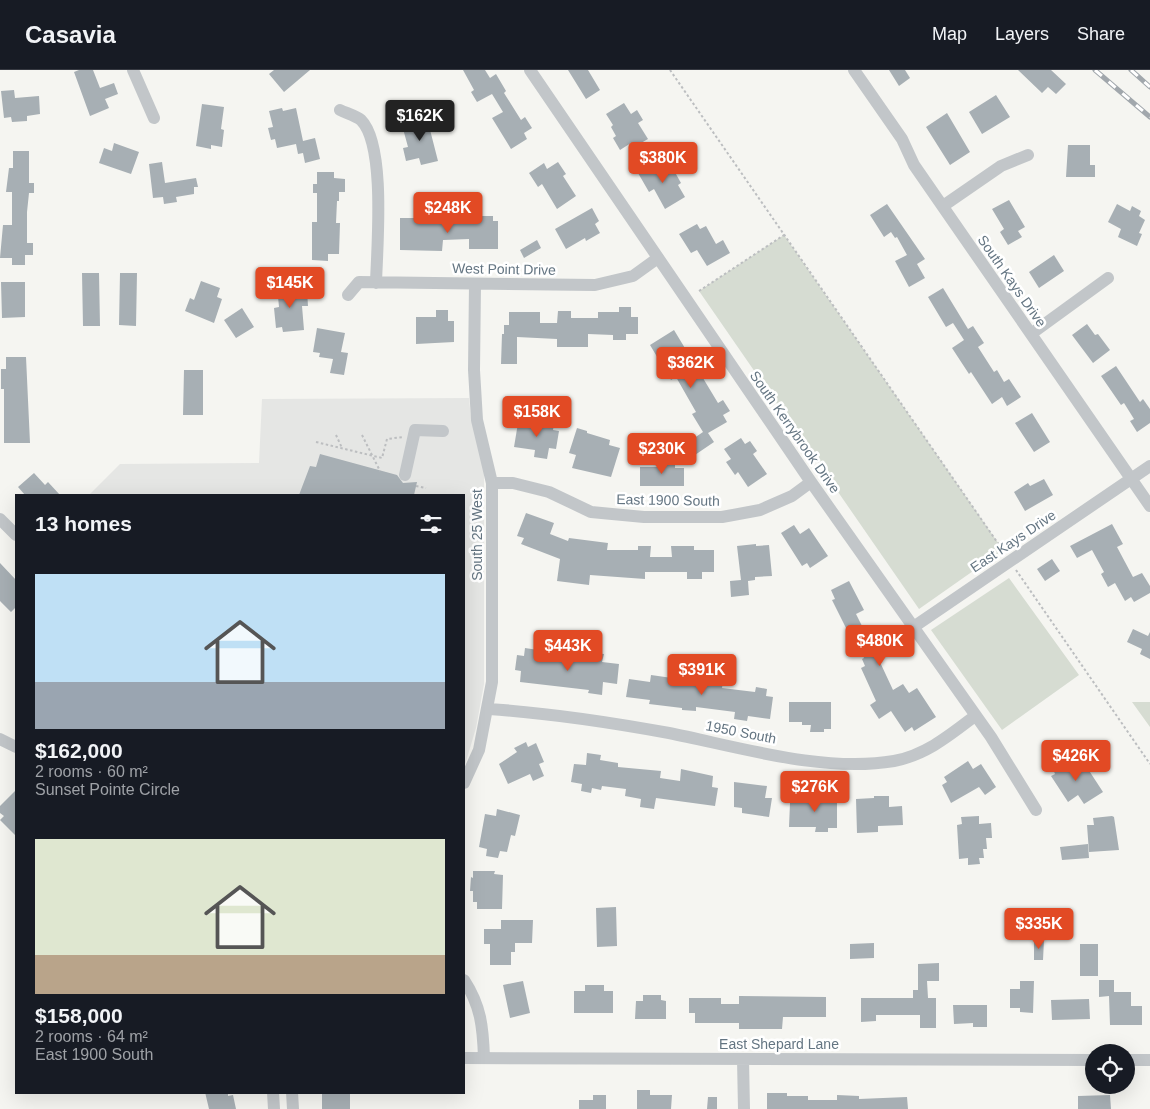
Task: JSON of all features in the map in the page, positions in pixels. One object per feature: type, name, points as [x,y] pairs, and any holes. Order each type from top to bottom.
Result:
[{"type":"street","points":[[133,70],[154,118]]},
{"type":"street","name":"South Kerrybrook Drive","points":[[530,70],[811,482],[912,628],[976,716],[1036,810]]},
{"type":"street","name":"South Kays Drive","points":[[854,70],[902,139],[914,164],[1150,506]]},
{"type":"street","points":[[340,110],[361,120],[373,139],[377,168],[376,283]]},
{"type":"street","points":[[943,206],[1001,166],[1028,155]]},
{"type":"street","name":"West Point Drive","points":[[348,295],[359,282],[596,285],[633,276],[658,258]]},
{"type":"street","points":[[1031,334],[1108,278]]},
{"type":"street","name":"South 25 West","points":[[465,780],[479,750],[489,709],[492,682],[492,483],[477,420],[474,370],[475,284]]},
{"type":"street","points":[[405,475],[415,430],[443,431]]},
{"type":"street","name":"East Kays Drive","points":[[912,628],[1150,466]]},
{"type":"street","name":"East 1900 South","points":[[492,483],[513,483],[549,492],[591,512],[644,518],[722,517],[760,510],[792,496],[811,482]]},
{"type":"street","points":[[0,519],[15,534]]},
{"type":"street","name":"1950 South","points":[[489,709],[537,712],[667,733],[795,758],[858,765],[895,761],[920,753],[941,742],[976,716]]},
{"type":"street","points":[[0,739],[15,746]]},
{"type":"street","points":[[465,982],[473,994],[483,1026],[484,1058]]},
{"type":"street","name":"East Shepard Lane","points":[[465,1058],[1085,1060]]},
{"type":"street","points":[[743,1059],[744,1109]]},
{"type":"street","points":[[1135,1060],[1150,1060]]},
{"type":"street","points":[[273,1094],[274,1109]]},
{"type":"street","points":[[292,1094],[293,1109]]},
{"type":"path","points":[[670,70],[1005,553]]},
{"type":"path","points":[[699,291],[784,235]]},
{"type":"path","points":[[336,435],[342,448]]},
{"type":"path","points":[[362,435],[380,471]]},
{"type":"path","points":[[316,442],[382,458],[387,439],[406,438]]},
{"type":"path","points":[[416,486],[426,488]]},
{"type":"path","points":[[1015,568],[1150,764]]},
{"type":"shaded area","points":[[784,235],[1003,550],[919,609],[699,291]]},
{"type":"shaded area","points":[[469,398],[471,419],[484,465],[484,684],[476,728],[465,765],[465,494],[90,494],[120,464],[259,463],[262,399]]},
{"type":"shaded area","points":[[1009,578],[1079,675],[1002,730],[931,630]]},
{"type":"shaded area","points":[[1132,702],[1150,702],[1150,727]]},
{"type":"building","points":[[93,70],[100,88],[114,83],[118,94],[105,99],[109,108],[90,116],[74,72]]},
{"type":"building","points":[[274,70],[310,70],[284,92],[269,74]]},
{"type":"building","points":[[463,70],[485,70],[490,78],[496,74],[506,91],[504,93],[521,120],[525,117],[532,128],[524,133],[527,139],[511,149],[492,118],[503,112],[492,94],[477,102],[471,92],[474,90]]},
{"type":"building","points":[[568,70],[588,70],[600,90],[586,99]]},
{"type":"building","points":[[889,70],[905,70],[910,78],[899,86]]},
{"type":"building","points":[[1018,70],[1051,70],[1066,84],[1056,94],[1048,87],[1042,93]]},
{"type":"building","points":[[14,90],[15,98],[39,96],[40,114],[27,116],[27,121],[12,122],[11,117],[4,118],[1,91]]},
{"type":"building","points":[[996,95],[1010,117],[982,134],[969,112]]},
{"type":"building","points":[[624,103],[631,114],[637,110],[643,120],[638,123],[648,139],[634,147],[631,143],[620,150],[613,138],[616,136],[611,127],[613,125],[606,114]]},
{"type":"building","points":[[202,104],[224,107],[221,129],[224,130],[222,147],[211,145],[211,149],[196,146]]},
{"type":"building","points":[[282,108],[283,111],[296,108],[303,141],[315,138],[320,159],[305,163],[303,153],[298,154],[296,144],[277,148],[275,139],[271,140],[268,128],[273,127],[269,111]]},
{"type":"building","points":[[947,113],[970,152],[950,165],[926,127]]},
{"type":"building","points":[[427,118],[438,161],[421,165],[419,158],[406,161],[403,148],[408,147],[402,125]]},
{"type":"building","points":[[114,143],[139,152],[131,174],[99,163],[104,148],[112,151]]},
{"type":"building","points":[[1068,145],[1090,145],[1090,165],[1095,165],[1095,177],[1066,177]]},
{"type":"building","points":[[13,151],[29,151],[29,183],[34,183],[34,193],[29,193],[27,212],[27,243],[33,243],[33,255],[25,255],[25,265],[12,265],[12,258],[0,258],[3,225],[12,225],[12,192],[6,192],[9,168],[13,168]]},
{"type":"building","points":[[660,160],[666,170],[672,167],[681,183],[678,185],[685,197],[665,209],[654,189],[649,192],[638,173]]},
{"type":"building","points":[[162,162],[165,183],[196,178],[198,187],[194,187],[194,194],[176,197],[177,202],[164,204],[163,197],[153,198],[149,164]]},
{"type":"building","points":[[558,162],[566,174],[563,176],[576,196],[557,209],[542,184],[538,187],[529,173],[544,163],[547,169]]},
{"type":"building","points":[[317,172],[334,172],[334,178],[345,179],[345,192],[339,192],[339,201],[337,201],[336,223],[340,223],[339,254],[328,254],[328,261],[312,260],[312,222],[317,222],[317,193],[313,193],[313,184],[317,184]]},
{"type":"building","points":[[1009,200],[1025,227],[1018,231],[1022,237],[1008,245],[1000,232],[1004,229],[992,209]]},
{"type":"building","points":[[887,204],[925,259],[917,264],[925,278],[909,287],[895,261],[907,255],[897,237],[895,238],[891,232],[884,237],[870,215]]},
{"type":"building","points":[[1117,204],[1130,211],[1132,206],[1141,211],[1139,216],[1145,220],[1139,233],[1142,234],[1137,246],[1118,237],[1121,229],[1108,222]]},
{"type":"building","points":[[592,208],[599,221],[595,224],[600,233],[586,241],[585,238],[566,249],[555,229]]},
{"type":"building","points":[[474,216],[493,216],[493,221],[498,221],[498,249],[469,249],[469,239],[443,240],[442,251],[400,250],[400,218],[419,218],[419,224],[474,224]]},
{"type":"building","points":[[697,224],[700,229],[706,226],[716,244],[723,240],[730,253],[707,266],[697,250],[691,253],[679,234]]},
{"type":"building","points":[[537,240],[541,248],[524,258],[520,250]]},
{"type":"building","points":[[1054,255],[1064,271],[1039,288],[1029,272]]},
{"type":"building","points":[[82,273],[99,273],[100,326],[83,326]]},
{"type":"building","points":[[120,273],[137,273],[136,326],[119,325]]},
{"type":"building","points":[[201,281],[220,288],[217,297],[222,299],[214,323],[185,311],[190,298],[194,300]]},
{"type":"building","points":[[1,282],[25,282],[25,317],[2,318]]},
{"type":"building","points":[[294,284],[295,293],[307,291],[308,306],[302,306],[304,330],[283,332],[282,327],[276,328],[274,308],[279,307],[277,286]]},
{"type":"building","points":[[943,288],[968,329],[973,326],[984,343],[978,347],[994,372],[997,370],[1004,382],[1009,379],[1021,397],[1007,406],[1002,397],[992,404],[971,372],[969,374],[952,348],[964,340],[953,323],[946,327],[928,297]]},
{"type":"building","points":[[619,307],[631,307],[631,317],[638,317],[638,334],[626,334],[626,340],[613,340],[613,335],[588,334],[588,347],[557,347],[557,339],[517,337],[517,364],[501,364],[502,334],[504,334],[504,325],[509,325],[509,312],[540,312],[540,323],[557,323],[558,311],[571,311],[571,318],[598,318],[598,312],[619,312]]},
{"type":"building","points":[[242,308],[254,327],[236,338],[224,320]]},
{"type":"building","points":[[436,310],[448,310],[448,321],[454,321],[454,342],[416,344],[416,317],[436,317]]},
{"type":"building","points":[[1087,324],[1095,335],[1098,334],[1110,350],[1093,363],[1072,335]]},
{"type":"building","points":[[317,328],[345,333],[341,352],[348,353],[344,375],[330,373],[333,359],[319,357],[320,353],[313,352]]},
{"type":"building","points":[[674,330],[718,403],[723,400],[730,411],[723,415],[727,422],[708,433],[714,442],[692,457],[684,445],[703,432],[692,414],[696,412],[676,377],[671,380],[650,345]]},
{"type":"building","points":[[6,357],[26,357],[30,443],[4,443],[4,389],[1,389],[1,369],[6,369]]},
{"type":"building","points":[[1116,366],[1140,402],[1143,399],[1150,409],[1150,423],[1137,432],[1130,421],[1134,419],[1124,403],[1121,405],[1101,376]]},
{"type":"building","points":[[184,370],[203,370],[203,415],[183,415]]},
{"type":"building","points":[[1032,413],[1050,442],[1034,452],[1015,423]]},
{"type":"building","points":[[540,422],[554,424],[553,430],[559,431],[556,449],[549,448],[547,459],[534,457],[535,450],[514,447],[518,423],[540,426]]},
{"type":"building","points":[[577,428],[610,440],[609,445],[620,448],[611,477],[572,468],[576,455],[569,453]]},
{"type":"building","points":[[633,434],[644,436],[640,458],[629,455]]},
{"type":"building","points":[[741,438],[745,444],[750,441],[757,451],[753,454],[767,474],[748,487],[738,472],[735,475],[726,462],[731,459],[724,449]]},
{"type":"building","points":[[320,454],[397,475],[403,483],[417,482],[414,494],[299,494],[310,466],[316,467]]},
{"type":"building","points":[[658,462],[675,462],[675,468],[684,468],[684,486],[640,486],[640,467],[658,467]]},
{"type":"building","points":[[34,473],[45,485],[48,482],[59,494],[24,494],[18,487]]},
{"type":"building","points":[[1044,479],[1053,495],[1025,511],[1014,492],[1028,483],[1030,486]]},
{"type":"building","points":[[526,513],[554,523],[550,534],[568,541],[569,538],[608,543],[607,550],[638,550],[638,546],[651,546],[650,557],[672,557],[671,546],[694,546],[694,550],[714,550],[714,572],[702,572],[702,579],[687,579],[687,572],[645,572],[645,579],[590,575],[589,585],[557,581],[560,559],[521,544],[524,538],[517,536]]},
{"type":"building","points":[[1112,524],[1123,544],[1117,547],[1133,577],[1142,573],[1150,586],[1150,593],[1134,602],[1131,597],[1125,601],[1115,583],[1108,587],[1101,574],[1104,572],[1092,550],[1077,558],[1070,546]]},
{"type":"building","points":[[794,525],[800,534],[809,528],[828,556],[810,568],[807,563],[802,566],[781,533]]},
{"type":"building","points":[[756,544],[756,546],[769,545],[772,576],[755,577],[755,580],[748,581],[749,595],[731,597],[730,581],[741,580],[737,546]]},
{"type":"building","points":[[1052,559],[1060,571],[1045,581],[1037,569]]},
{"type":"building","points":[[0,563],[15,579],[15,608],[11,612],[0,601]]},
{"type":"building","points":[[849,581],[864,610],[856,614],[866,634],[875,629],[880,640],[885,637],[893,653],[879,660],[893,690],[903,684],[909,693],[917,688],[936,717],[914,731],[912,727],[905,732],[891,711],[879,719],[870,705],[876,701],[861,668],[865,666],[862,659],[864,658],[850,628],[847,630],[832,600],[835,599],[831,590]]},
{"type":"building","points":[[1133,629],[1148,636],[1150,632],[1150,659],[1140,654],[1142,649],[1127,642]]},
{"type":"building","points":[[525,648],[538,650],[536,658],[570,663],[571,655],[592,658],[593,653],[604,654],[602,662],[619,664],[617,684],[603,682],[602,695],[588,693],[589,690],[520,682],[521,671],[515,670],[517,655],[524,656]]},
{"type":"building","points":[[679,674],[723,681],[722,688],[755,692],[756,687],[767,689],[766,696],[773,697],[770,719],[748,716],[747,721],[734,719],[735,712],[696,707],[696,711],[682,710],[682,708],[649,704],[650,700],[626,697],[629,679],[650,682],[651,675],[679,679]]},
{"type":"building","points":[[789,702],[831,702],[831,729],[824,729],[824,732],[810,732],[811,725],[802,725],[802,722],[789,722]]},
{"type":"building","points":[[526,742],[528,747],[536,743],[544,762],[539,764],[544,776],[533,781],[530,774],[508,784],[499,764],[517,752],[514,748]]},
{"type":"building","points":[[587,753],[601,755],[600,760],[618,763],[618,767],[661,771],[660,778],[680,781],[681,769],[713,776],[712,787],[718,788],[715,806],[656,798],[654,809],[640,807],[641,799],[625,796],[626,789],[602,786],[601,790],[592,788],[591,793],[581,791],[582,784],[571,782],[574,764],[586,765]]},
{"type":"building","points":[[1070,758],[1075,765],[1080,762],[1085,770],[1088,769],[1103,792],[1084,804],[1078,795],[1068,802],[1051,776],[1055,774],[1053,769]]},
{"type":"building","points":[[968,761],[973,769],[981,764],[996,787],[985,795],[979,787],[951,803],[942,785],[947,782],[944,777]]},
{"type":"building","points":[[734,782],[767,786],[765,798],[772,798],[769,817],[742,813],[742,808],[734,807]]},
{"type":"building","points":[[15,791],[15,835],[0,820],[4,816],[0,813],[0,806]]},
{"type":"building","points":[[804,794],[837,796],[837,828],[828,828],[828,832],[815,832],[816,827],[789,827],[790,803],[804,803]]},
{"type":"building","points":[[874,796],[889,796],[889,807],[902,806],[903,825],[878,826],[878,832],[857,833],[856,799],[874,798]]},
{"type":"building","points":[[497,809],[520,815],[515,836],[511,835],[507,852],[500,851],[498,858],[486,856],[487,849],[479,847],[485,814],[496,816]]},
{"type":"building","points":[[979,816],[979,824],[991,823],[992,838],[986,838],[987,849],[983,849],[984,858],[979,858],[980,864],[968,865],[968,858],[959,859],[957,825],[962,824],[961,817]]},
{"type":"building","points":[[1114,817],[1119,850],[1089,852],[1087,825],[1094,825],[1093,818]]},
{"type":"building","points":[[1088,844],[1089,858],[1062,860],[1060,847]]},
{"type":"building","points":[[473,871],[495,871],[494,874],[503,875],[502,909],[477,909],[477,902],[473,902],[473,891],[470,891]]},
{"type":"building","points":[[616,907],[617,946],[597,947],[596,908]]},
{"type":"building","points":[[501,920],[533,920],[532,943],[515,943],[515,952],[511,952],[511,965],[490,965],[490,944],[484,944],[484,929],[501,929]]},
{"type":"building","points":[[1034,940],[1044,940],[1043,960],[1034,960]]},
{"type":"building","points":[[874,943],[874,958],[850,959],[850,944]]},
{"type":"building","points":[[1080,944],[1098,944],[1098,976],[1080,976]]},
{"type":"building","points":[[939,963],[939,981],[927,981],[928,998],[936,998],[936,1028],[920,1028],[920,1015],[876,1015],[876,1021],[861,1022],[861,998],[913,998],[913,990],[918,990],[918,964]]},
{"type":"building","points":[[1099,980],[1114,980],[1114,992],[1131,992],[1131,1006],[1142,1006],[1142,1025],[1110,1025],[1109,996],[1099,997]]},
{"type":"building","points":[[523,981],[530,1013],[510,1018],[503,985]]},
{"type":"building","points":[[1020,981],[1034,981],[1033,1013],[1020,1012],[1020,1008],[1010,1008],[1010,989],[1020,989]]},
{"type":"building","points":[[585,985],[604,985],[604,991],[613,991],[613,1013],[574,1013],[574,991],[585,991]]},
{"type":"building","points":[[643,995],[661,995],[661,1000],[666,1001],[666,1019],[635,1019],[636,1001],[643,1001]]},
{"type":"building","points":[[739,996],[826,997],[826,1017],[783,1017],[782,1029],[739,1029],[739,1023],[695,1023],[695,1013],[689,1013],[689,998],[721,998],[721,1004],[739,1004]]},
{"type":"building","points":[[1089,999],[1090,1019],[1052,1020],[1051,1000]]},
{"type":"building","points":[[953,1005],[987,1005],[987,1027],[973,1027],[973,1023],[954,1024]]},
{"type":"building","points":[[637,1090],[650,1090],[650,1095],[672,1095],[671,1109],[637,1109]]},
{"type":"building","points":[[767,1093],[787,1093],[787,1096],[808,1096],[808,1100],[837,1100],[837,1095],[859,1096],[859,1099],[907,1097],[908,1109],[767,1109]]},
{"type":"building","points":[[205,1094],[233,1095],[236,1109],[209,1109]]},
{"type":"building","points":[[322,1094],[350,1094],[350,1109],[322,1109]]},
{"type":"building","points":[[593,1095],[606,1095],[606,1109],[579,1109],[579,1100],[593,1100]]},
{"type":"building","points":[[1110,1095],[1111,1109],[1078,1109],[1078,1096]]},
{"type":"building","points":[[708,1097],[717,1097],[717,1109],[707,1109]]},
{"type":"railway","points":[[1095,70],[1150,117]]},
{"type":"railway","points":[[1131,70],[1150,87]]}]
